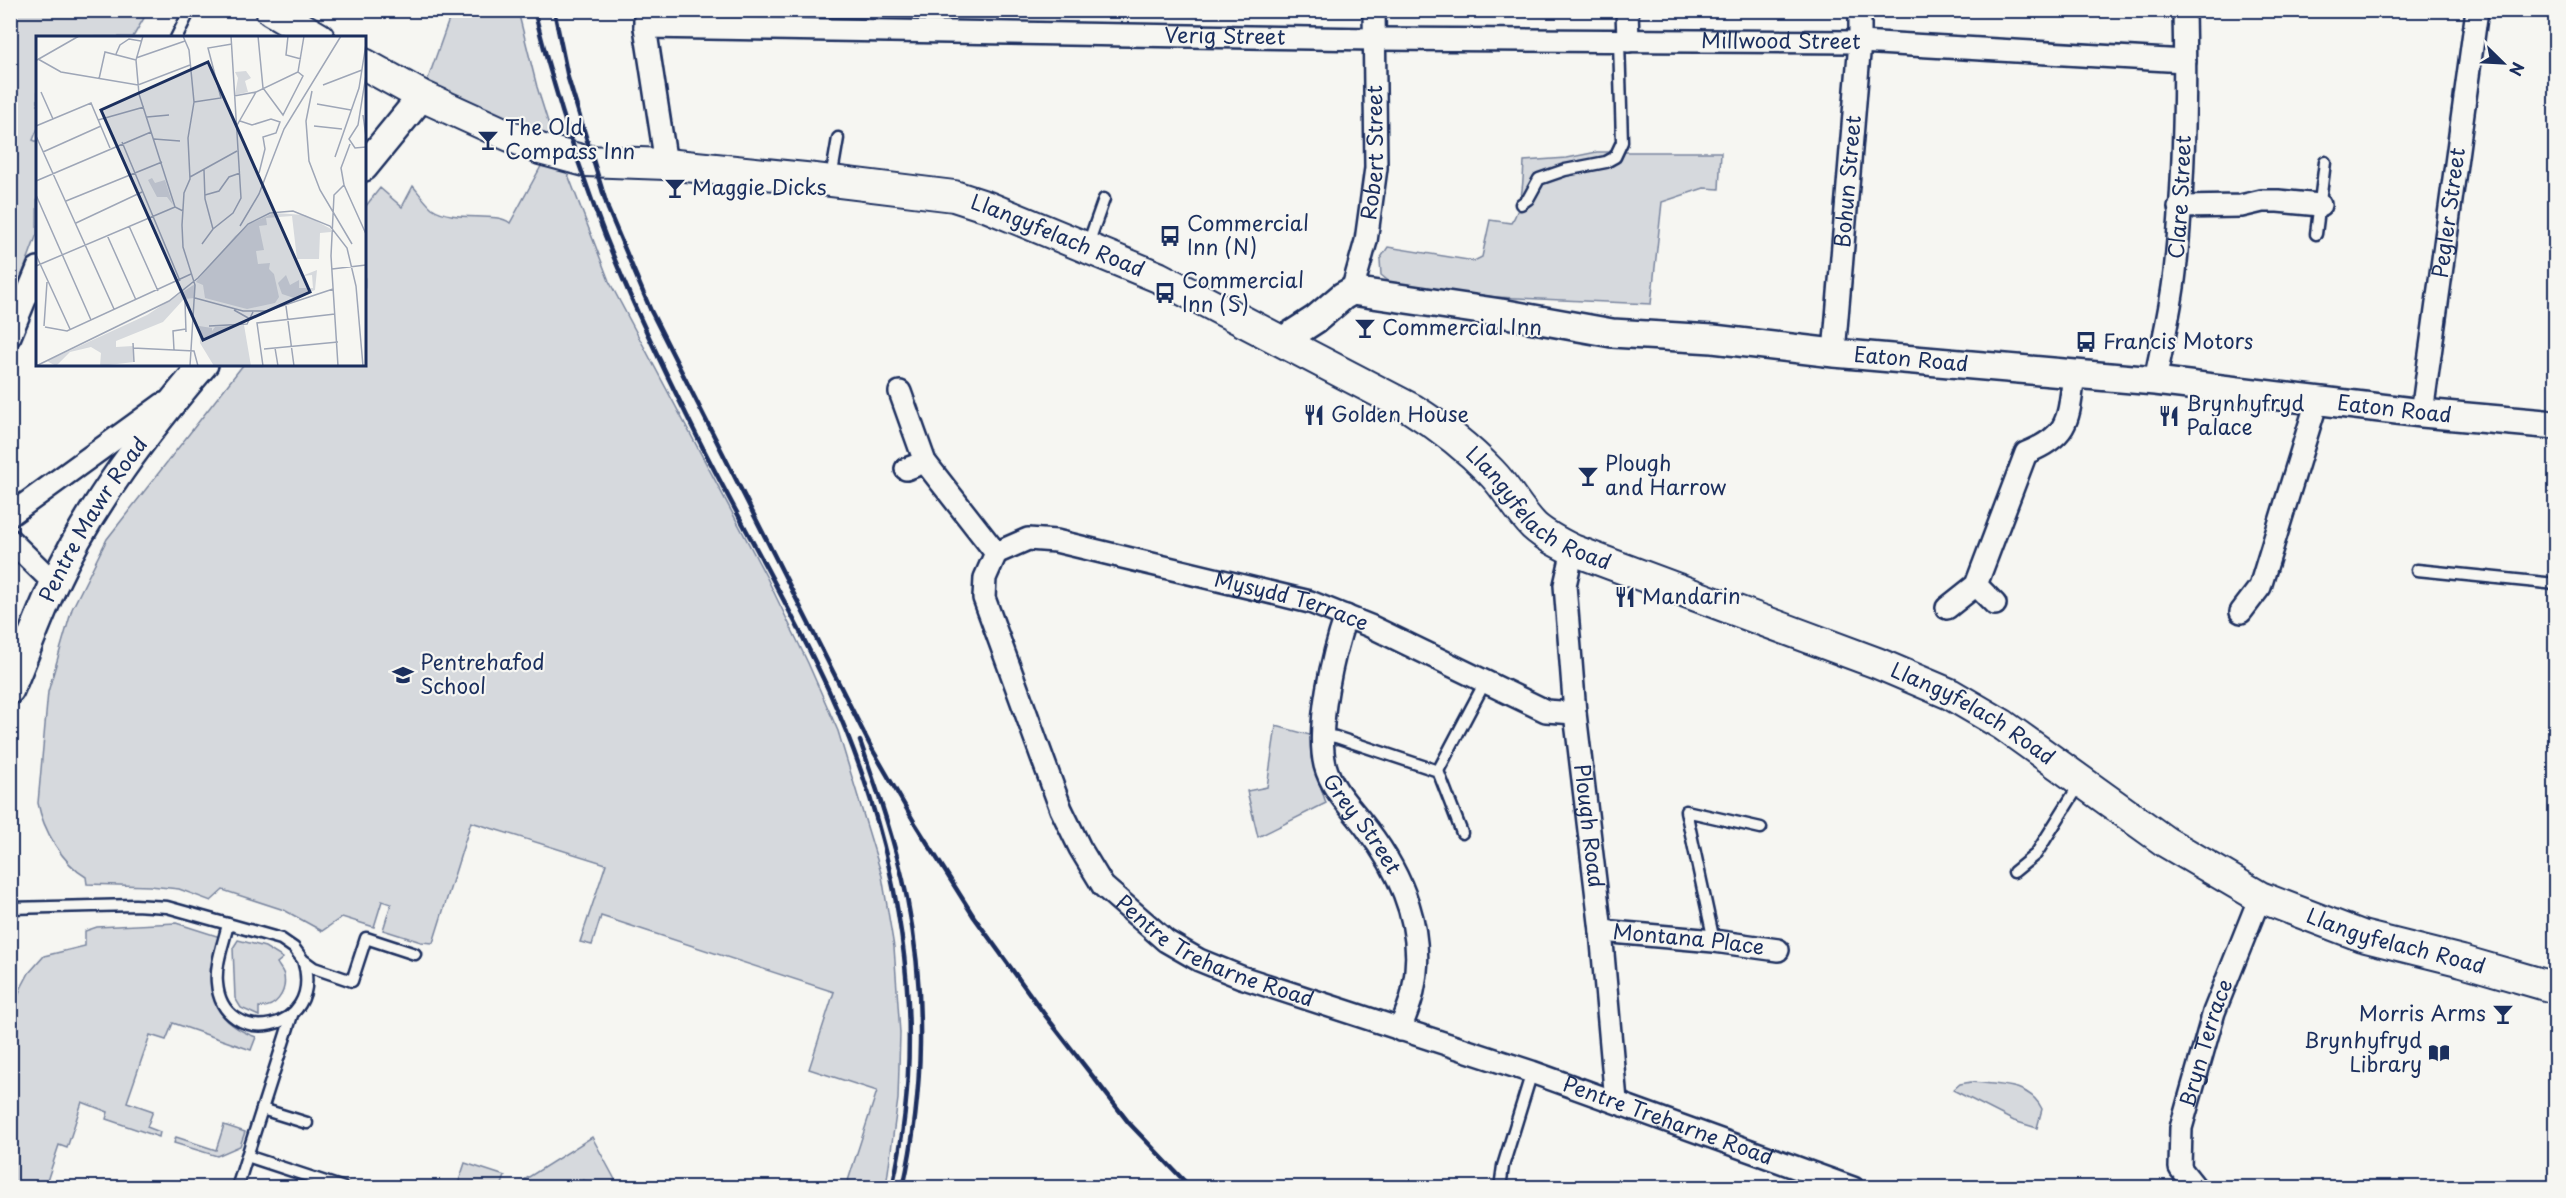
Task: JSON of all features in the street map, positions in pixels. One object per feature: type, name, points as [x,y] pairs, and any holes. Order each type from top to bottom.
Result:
[{"type":"main road","points":[[272,10],[316,36]]},
{"type":"main road","name":"Llangyfelach Road","points":[[366,65],[422,96],[549,152],[585,161],[666,164],[954,196],[1026,221],[1158,277],[1412,409],[1446,431],[1493,474],[1534,525],[1552,539],[1573,550],[1845,651],[1950,694],[2003,725],[2166,842],[2260,897],[2362,936],[2556,988]]},
{"type":"street","name":"Robert Street","points":[[1352,291],[1366,241],[1376,168],[1374,10]]},
{"type":"street","points":[[1624,41],[1628,10]]},
{"type":"street","name":"Bohun Street","points":[[1834,353],[1860,42],[1860,10]]},
{"type":"street","name":"Clare Street","points":[[2155,381],[2175,274],[2185,61],[2184,10]]},
{"type":"street","name":"Pegler Street","points":[[2422,413],[2477,10]]},
{"type":"street","name":"Verig Street","points":[[645,19],[1374,39]]},
{"type":"street","points":[[645,19],[666,164]]},
{"type":"street","name":"Millwood Street","points":[[1374,39],[1860,42],[2185,61]]},
{"type":"street","points":[[366,165],[422,96]]},
{"type":"street","points":[[2179,207],[2241,206],[2262,201],[2320,205]]},
{"type":"street","points":[[10,336],[36,273]]},
{"type":"street","points":[[1282,341],[1316,319],[1342,296],[1352,291]]},
{"type":"street","name":"Eaton Road","points":[[1352,291],[1502,313],[1612,333],[1713,339],[1834,353],[2155,381],[2422,413],[2556,425]]},
{"type":"street","name":"Pentre Mawr Road","points":[[10,690],[54,583],[107,490],[202,366]]},
{"type":"street","points":[[1947,608],[1977,585],[2026,453],[2046,445],[2060,433],[2068,418],[2074,375]]},
{"type":"street","points":[[10,515],[181,392]]},
{"type":"street","points":[[900,392],[915,466],[996,553]]},
{"type":"street","points":[[2241,612],[2260,588],[2317,401]]},
{"type":"street","name":"Mysydd Terrace","points":[[996,553],[1028,539],[1056,541],[1310,602],[1346,616],[1546,711],[1575,713]]},
{"type":"street","points":[[10,540],[54,583]]},
{"type":"street","name":"Plough Road","points":[[1573,550],[1565,585],[1575,713],[1601,931],[1616,1101]]},
{"type":"street","name":"Pentre Treharne Road","points":[[996,553],[985,578],[984,598],[1061,809],[1080,848],[1103,886],[1166,940],[1199,960],[1241,977],[1532,1072],[1851,1187]]},
{"type":"street","points":[[1977,585],[1995,604]]},
{"type":"street","name":"Grey Street","points":[[1346,616],[1329,682],[1323,735],[1325,763],[1331,781],[1390,861],[1413,915],[1416,967],[1413,992],[1400,1030]]},
{"type":"street","name":"Bryn Terrace","points":[[2196,1188],[2180,1168],[2181,1128],[2214,1012],[2260,897]]},
{"type":"street","name":"Montana Place","points":[[1601,931],[1714,941],[1778,950]]},
{"type":"lane","points":[[177,36],[190,10]]},
{"type":"lane","points":[[1521,204],[1528,199],[1539,179],[1565,170],[1606,162],[1615,157],[1622,142],[1624,41]]},
{"type":"lane","points":[[831,181],[838,138]]},
{"type":"lane","points":[[2316,234],[2325,162]]},
{"type":"lane","points":[[1087,247],[1104,199]]},
{"type":"lane","points":[[2417,570],[2556,584]]},
{"type":"lane","points":[[1462,833],[1438,771],[1485,682]]},
{"type":"lane","points":[[1323,735],[1336,737],[1438,771]]},
{"type":"lane","points":[[2014,872],[2036,854],[2081,782]]},
{"type":"lane","points":[[1714,941],[1686,811],[1761,828]]},
{"type":"lane","points":[[10,908],[135,905],[167,907],[281,939],[294,948],[303,960],[314,968],[352,981],[366,938],[415,954]]},
{"type":"lane","points":[[228,924],[216,981],[219,996],[226,1009],[237,1019],[250,1025],[272,1024],[292,1015],[302,1004],[307,990],[308,975],[303,960]]},
{"type":"lane","points":[[237,1188],[292,1015]]},
{"type":"lane","points":[[1500,1188],[1503,1166],[1532,1072]]},
{"type":"lane","points":[[262,1109],[307,1123]]},
{"type":"lane","points":[[247,1156],[344,1188]]},
{"type":"shaded area","points":[[11,10],[132,11],[144,18],[134,36],[36,36],[36,133],[33,140],[36,141],[36,237],[11,305]]},
{"type":"shaded area","points":[[452,11],[518,11],[537,87],[558,154],[422,96]]},
{"type":"shaded area","points":[[1597,152],[1721,152],[1719,189],[1704,188],[1662,202],[1651,304],[1495,297],[1392,284],[1381,275],[1380,259],[1388,247],[1474,261],[1482,257],[1490,220],[1511,223],[1515,216],[1522,193],[1524,161],[1567,158]]},
{"type":"shaded area","name":"Pentrehafod School","points":[[545,159],[567,172],[609,281],[767,578],[838,731],[882,876],[894,947],[900,1033],[898,1099],[886,1187],[846,1187],[877,1091],[809,1069],[834,992],[601,916],[592,945],[580,942],[606,864],[471,822],[433,943],[421,942],[383,930],[391,904],[382,901],[374,927],[342,917],[322,931],[284,910],[223,890],[211,901],[179,889],[87,884],[86,877],[69,863],[44,824],[38,803],[48,692],[72,609],[107,539],[242,366],[366,366],[366,206],[380,188],[402,207],[413,186],[429,206],[441,212],[451,215],[495,218],[510,223]]},
{"type":"shaded area","points":[[1276,726],[1310,735],[1311,758],[1326,803],[1258,837],[1247,791],[1267,787]]},
{"type":"shaded area","points":[[176,923],[220,937],[214,970],[214,997],[226,1020],[256,1037],[251,1050],[173,1023],[166,1040],[150,1035],[127,1102],[153,1111],[147,1127],[160,1132],[159,1137],[106,1119],[108,1112],[82,1102],[67,1148],[59,1145],[45,1187],[11,1188],[11,1021],[20,990],[29,973],[44,956],[85,946],[85,931],[97,927]]},
{"type":"shaded area","points":[[238,940],[265,947],[283,958],[277,963],[284,974],[282,994],[275,1003],[259,1007],[259,1016],[241,1008],[235,998],[233,948]]},
{"type":"shaded area","points":[[1971,1082],[2011,1086],[2029,1094],[2042,1109],[2037,1128],[2014,1121],[1953,1090],[1960,1084]]},
{"type":"shaded area","points":[[224,1125],[245,1132],[240,1146],[217,1156],[174,1143],[176,1137],[216,1150]]},
{"type":"shaded area","points":[[592,1137],[619,1187],[603,1187],[583,1180],[580,1187],[572,1185],[571,1187],[548,1187],[524,1180]]},
{"type":"shaded area","points":[[465,1163],[505,1176],[501,1187],[457,1187]]},
{"type":"railway","points":[[534,10],[554,86],[595,209],[616,262],[687,416],[795,621],[829,691],[874,810],[890,872],[901,935],[908,998],[908,1061],[903,1125],[892,1188]]},
{"type":"railway","points":[[554,10],[568,78],[608,209],[651,311],[871,747],[916,825],[974,917],[1045,1015],[1129,1123],[1191,1188]]},
{"type":"railway","points":[[860,741],[903,878],[917,970],[920,1006],[919,1080],[903,1188]]},
{"type":"place","name":"The Old Compass Inn","points":[[488,140]]},
{"type":"place","name":"Maggie Dicks","points":[[675,188]]},
{"type":"place","name":"Commercial Inn (N)","points":[[1170,236]]},
{"type":"place","name":"Commercial Inn (S)","points":[[1165,293]]},
{"type":"place","name":"Commercial Inn","points":[[1365,328]]},
{"type":"place","name":"Francis Motors","points":[[2086,342]]},
{"type":"place","name":"Golden House","points":[[1314,415]]},
{"type":"place","name":"Brynhyfryd Palace","points":[[2169,416]]},
{"type":"place","name":"Plough and Harrow","points":[[1588,476]]},
{"type":"place","name":"Mandarin","points":[[1625,597]]},
{"type":"place","name":"Pentrehafod School","points":[[403,675]]},
{"type":"place","name":"Morris Arms","points":[[2503,1014]]},
{"type":"place","name":"Brynhyfryd Library","points":[[2439,1053]]}]
